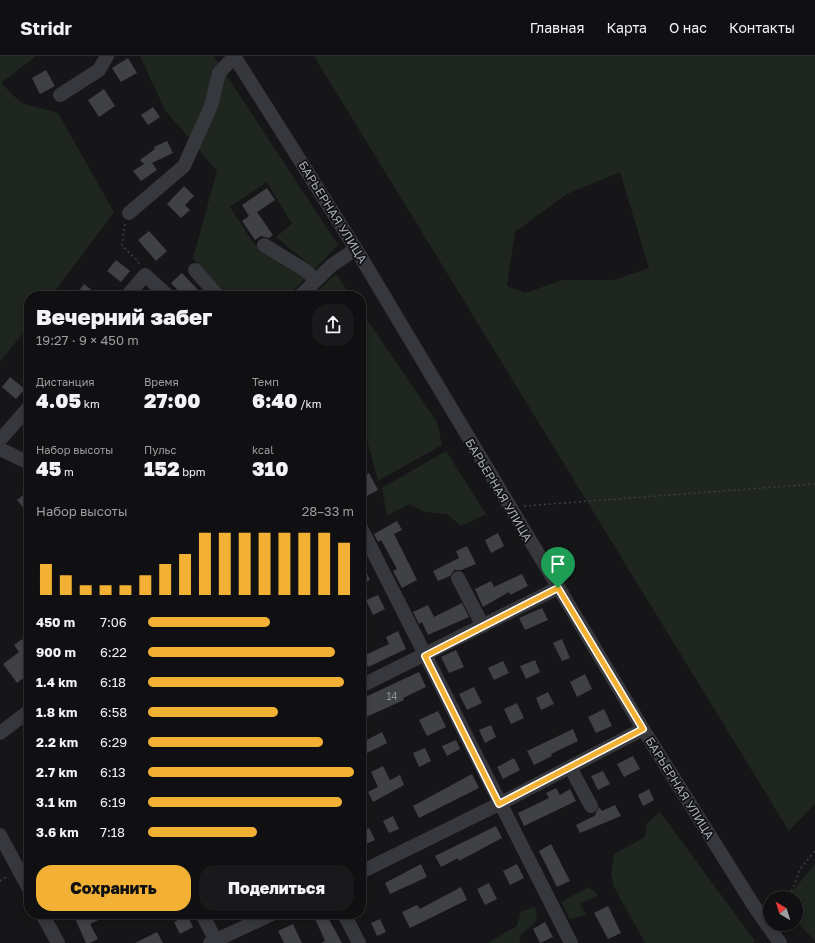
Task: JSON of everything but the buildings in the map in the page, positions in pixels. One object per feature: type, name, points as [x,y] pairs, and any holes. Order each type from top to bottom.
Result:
[{"type":"street","points":[[60,95],[99,70],[108,56]]},
{"type":"street","points":[[129,213],[184,166],[211,106],[219,73],[234,56]]},
{"type":"street","name":"БАРЬЕРНАЯ УЛИЦА","points":[[234,56],[356,249],[643,729],[754,906],[780,943]]},
{"type":"street","points":[[264,246],[305,270],[316,280]]},
{"type":"street","points":[[305,291],[332,265],[356,249]]},
{"type":"street","points":[[195,270],[214,291]]},
{"type":"street","points":[[131,291],[145,274],[163,291]]},
{"type":"street","points":[[0,440],[24,413]]},
{"type":"street","points":[[0,449],[24,461]]},
{"type":"street","points":[[366,538],[499,804],[571,943]]},
{"type":"street","points":[[458,578],[483,626]]},
{"type":"street","points":[[366,684],[425,656],[558,588]]},
{"type":"street","points":[[0,733],[24,715]]},
{"type":"street","points":[[366,870],[499,804],[643,729]]},
{"type":"street","points":[[570,767],[591,806]]},
{"type":"street","points":[[0,835],[24,880]]},
{"type":"street","points":[[45,919],[58,943]]},
{"type":"street","points":[[204,919],[214,942],[262,919]]},
{"type":"street","points":[[347,919],[359,943]]},
{"type":"path","points":[[129,213],[124,228],[122,246],[137,260],[145,274]]},
{"type":"path","points":[[510,508],[815,484]]},
{"type":"path","points":[[791,891],[798,880],[800,869],[815,851]]},
{"type":"path","points":[[0,881],[8,876]]},
{"type":"shaded area","points":[[0,56],[36,56],[1,83],[21,103],[58,113],[114,212],[55,291],[24,291],[24,331],[0,362]]},
{"type":"shaded area","points":[[140,56],[214,56],[338,245],[315,269],[276,237],[292,224],[267,182],[230,207],[254,244],[307,276],[293,291],[221,291],[193,258],[217,171],[165,110]]},
{"type":"shaded area","points":[[314,56],[815,56],[815,804],[789,831]],"holes":[[[620,172],[649,268],[614,280],[563,280],[525,293],[507,286],[515,232],[567,194]]]},
{"type":"shaded area","points":[[336,274],[348,291],[317,291]]},
{"type":"shaded area","points":[[366,318],[437,422],[442,445],[378,481],[366,436]]},
{"type":"shaded area","points":[[446,451],[486,514],[461,526],[447,514],[424,512],[409,504],[387,516],[382,488]]},
{"type":"shaded area","points":[[660,812],[755,941],[753,943],[645,943],[614,887],[611,874],[614,854],[645,837],[647,823]]},
{"type":"shaded area","points":[[815,864],[815,941],[803,928],[803,891],[793,891]]},
{"type":"shaded area","points":[[589,887],[598,895],[580,904],[586,915],[570,919],[561,902]]},
{"type":"shaded area","points":[[535,906],[537,920],[519,937],[521,943],[488,943],[517,926],[521,912]]},
{"type":"route","points":[[558,588],[643,729],[499,804],[425,656],[558,588]]}]
